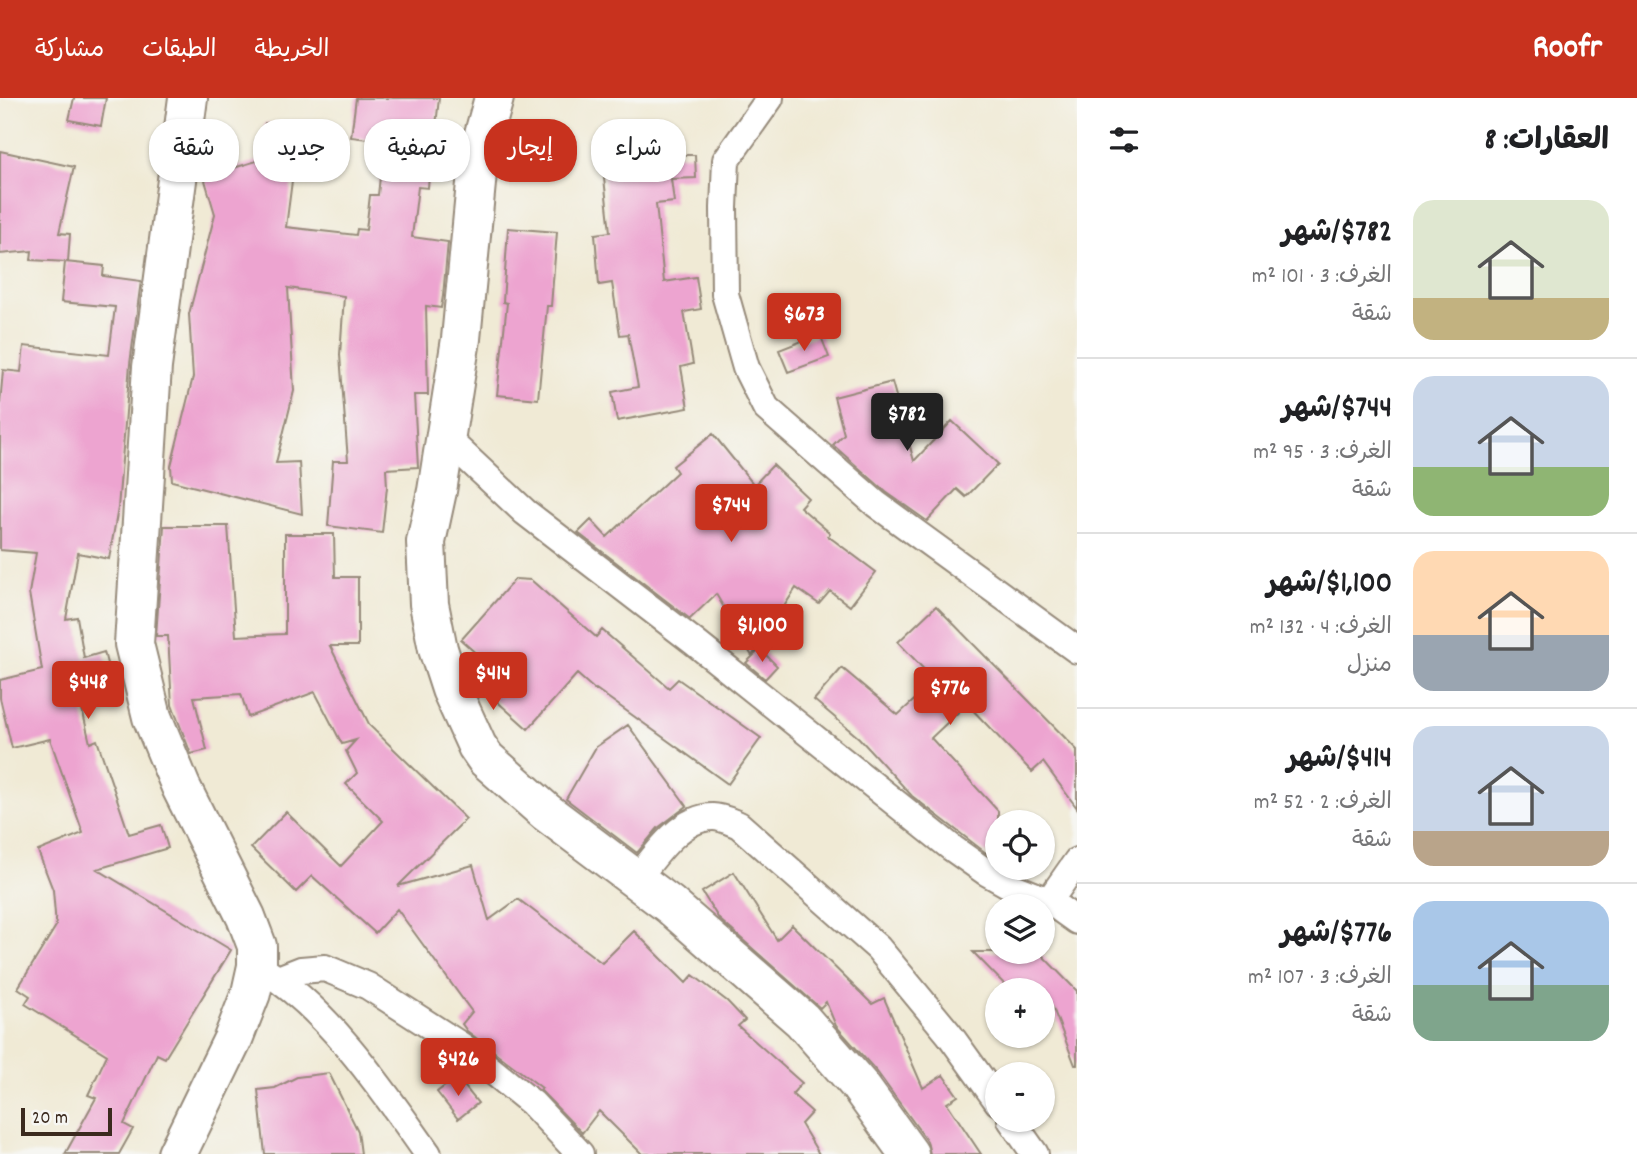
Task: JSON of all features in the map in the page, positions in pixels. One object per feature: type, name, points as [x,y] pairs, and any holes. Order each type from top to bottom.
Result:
[{"type":"street","points":[[188,98],[152,367],[134,644],[152,717],[181,787],[246,917],[267,972],[316,1012],[384,1092],[428,1154]]},
{"type":"street","points":[[494,98],[479,152],[461,339],[426,542],[429,604],[438,649],[451,690],[477,746],[486,759],[521,792],[730,956],[802,1020],[859,1085],[909,1154]]},
{"type":"street","points":[[770,98],[726,160],[724,208],[725,294],[746,368],[766,408],[876,504],[1077,650]]},
{"type":"street","points":[[446,438],[525,512],[694,642],[952,848],[986,872],[1031,894]]},
{"type":"street","points":[[636,880],[659,852],[690,824],[703,818],[714,817],[739,825],[878,948],[949,1034],[985,1084]]},
{"type":"street","points":[[1054,894],[1077,861]]},
{"type":"street","points":[[1055,905],[1077,921]]},
{"type":"street","points":[[177,1154],[233,1039],[251,993],[267,972],[325,968],[368,986],[463,1047],[532,1103],[580,1154]]},
{"type":"street","points":[[1019,1132],[1035,1154]]},
{"type":"building","points":[[74,98],[106,98],[101,126],[69,120]]},
{"type":"building","points":[[356,98],[439,98],[437,119],[364,119],[364,139],[351,137]]},
{"type":"building","points":[[0,151],[74,167],[59,233],[70,234],[68,262],[31,260],[32,251],[0,254]]},
{"type":"building","points":[[686,155],[695,155],[696,178],[686,178]]},
{"type":"building","points":[[253,162],[253,182],[292,182],[286,227],[356,235],[357,229],[366,230],[370,195],[378,195],[379,182],[428,182],[428,188],[418,187],[412,237],[448,242],[441,308],[426,306],[428,395],[414,395],[418,467],[386,469],[387,487],[382,533],[328,526],[333,461],[348,461],[340,355],[344,296],[288,288],[294,391],[276,463],[299,462],[302,514],[172,481],[171,466],[193,377],[189,314],[215,214],[205,182],[239,182],[239,166]]},
{"type":"building","points":[[604,182],[671,182],[674,202],[656,204],[664,282],[696,277],[701,309],[684,312],[693,364],[681,367],[688,408],[617,421],[612,392],[638,387],[628,334],[620,335],[612,283],[599,285],[595,234],[610,232]]},
{"type":"building","points":[[508,228],[557,232],[551,306],[547,306],[538,399],[497,395],[507,303],[503,302]]},
{"type":"building","points":[[65,262],[104,266],[103,276],[141,281],[130,364],[118,508],[109,559],[78,553],[66,619],[77,617],[84,658],[104,652],[112,683],[78,692],[90,743],[97,740],[129,834],[161,825],[168,848],[97,869],[231,950],[165,1058],[157,1054],[124,1124],[133,1129],[119,1154],[65,1154],[96,1098],[88,1095],[107,1055],[25,1004],[30,996],[18,988],[56,926],[53,890],[38,851],[83,833],[50,739],[12,748],[0,698],[0,680],[42,670],[29,593],[36,553],[0,550],[0,404],[3,370],[21,372],[24,346],[109,355],[115,307],[61,302]]},
{"type":"building","points":[[820,334],[829,357],[788,372],[779,350]]},
{"type":"building","points":[[892,382],[914,461],[952,421],[998,464],[966,497],[957,489],[927,521],[886,492],[833,445],[844,434],[834,397]]},
{"type":"building","points":[[713,434],[754,485],[773,465],[808,498],[800,507],[830,533],[828,536],[876,572],[850,606],[830,591],[819,604],[796,588],[752,656],[716,594],[690,619],[578,533],[591,520],[607,537],[677,472],[673,466]]},
{"type":"building","points":[[164,526],[228,526],[236,636],[285,634],[285,534],[334,534],[335,577],[358,577],[358,646],[330,646],[370,726],[466,819],[398,886],[473,865],[489,920],[518,899],[602,963],[634,931],[686,983],[693,975],[727,1001],[745,1020],[738,1026],[802,1083],[792,1094],[812,1112],[801,1124],[819,1154],[642,1154],[599,1111],[582,1133],[540,1090],[542,1088],[467,1031],[462,1024],[472,1012],[397,909],[375,933],[312,876],[296,892],[251,848],[286,812],[341,866],[383,821],[346,784],[357,773],[346,751],[356,740],[342,744],[315,692],[248,717],[241,694],[194,697],[207,750],[191,754],[172,705],[168,636],[156,636]]},
{"type":"building","points":[[515,579],[531,580],[596,637],[602,630],[669,688],[678,679],[761,738],[728,784],[595,690],[577,674],[528,729],[483,689],[498,673],[461,640]]},
{"type":"building","points":[[936,606],[1077,750],[1077,808],[1043,762],[1032,772],[967,704],[931,738],[997,810],[985,810],[985,852],[912,796],[859,738],[814,700],[842,668],[898,715],[935,681],[898,642]]},
{"type":"building","points":[[760,649],[777,666],[765,679],[746,663]]},
{"type":"building","points":[[628,725],[687,806],[658,828],[637,853],[566,799],[596,747]]},
{"type":"building","points":[[734,872],[777,940],[792,925],[872,1004],[884,998],[923,1088],[943,1075],[958,1096],[947,1103],[981,1154],[930,1154],[927,1141],[877,1072],[836,1026],[826,1002],[820,1008],[719,919],[702,892]]},
{"type":"building","points":[[973,952],[985,952],[985,964],[1051,964],[1077,991],[1077,1065],[1055,1013],[1055,978],[998,978]]},
{"type":"building","points":[[329,1073],[358,1131],[361,1154],[265,1154],[258,1090],[275,1088],[297,1077]]},
{"type":"building","points":[[457,1077],[478,1103],[458,1119],[437,1092]]}]
